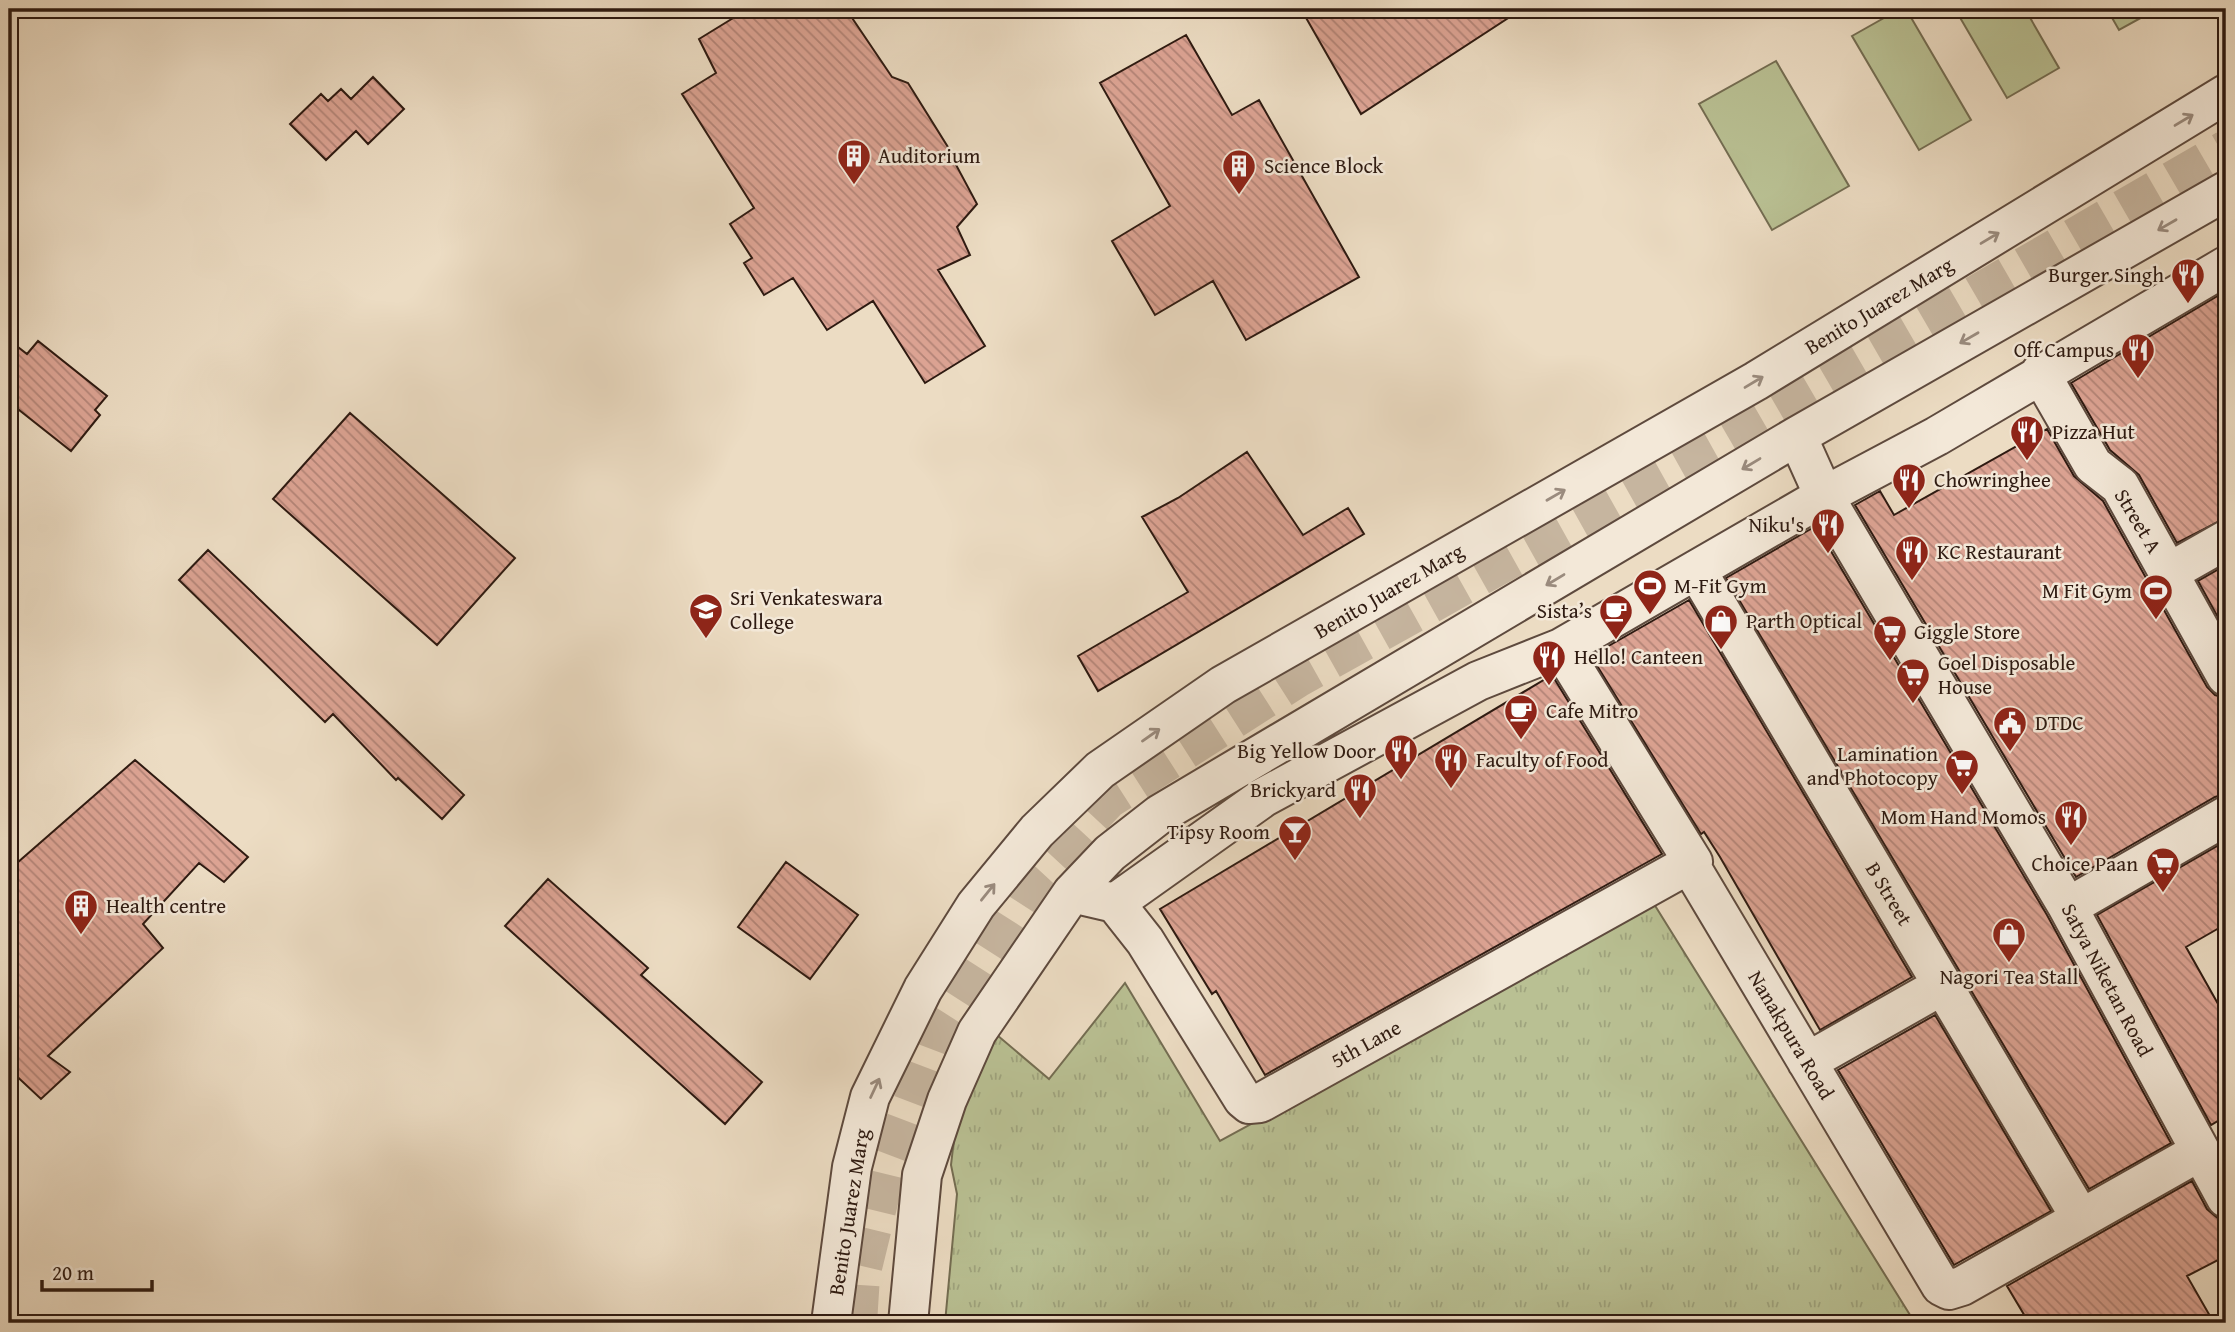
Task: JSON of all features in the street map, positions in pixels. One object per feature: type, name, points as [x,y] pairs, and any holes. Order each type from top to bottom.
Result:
[{"type":"street","name":"Benito Juarez Marg","points":[[831,1323],[852,1167],[870,1097],[917,1001],[976,905],[1037,831],[1100,770],[1223,685],[1756,381],[2226,94]]},
{"type":"street","points":[[908,1323],[922,1175],[947,1100],[977,1032],[1072,893],[1110,853],[1160,814],[1797,436],[2226,191]]},
{"type":"street","points":[[1072,893],[1115,903],[1264,797],[1478,681],[1561,648],[1824,496],[1937,436],[2226,266]]},
{"type":"street","name":"Street A","points":[[2040,373],[2093,466],[2120,486],[2226,676]]},
{"type":"street","name":"Satya Niketan Road","points":[[1797,436],[1824,496],[2068,907],[2215,1170]]},
{"type":"street","points":[[2168,573],[2226,540]]},
{"type":"street","name":"B Street","points":[[1697,570],[2080,1217]]},
{"type":"street","name":"Nanakpura Road","points":[[1561,648],[1693,862],[1691,867],[1941,1286],[1949,1290],[1962,1286],[2080,1217]]},
{"type":"street","points":[[2068,907],[2226,816]]},
{"type":"street","name":"5th Lane","points":[[1115,903],[1145,941],[1243,1099],[1249,1104],[1260,1103],[1693,862]]},
{"type":"street","points":[[1807,1062],[1943,985]]},
{"type":"street","points":[[2080,1217],[2215,1170]]},
{"type":"green space","points":[[1900,9],[1906,9],[1971,120],[1919,150],[1852,36]]},
{"type":"green space","points":[[1955,9],[2025,9],[2059,68],[2007,98]]},
{"type":"green space","points":[[2107,9],[2157,9],[2119,30]]},
{"type":"green space","points":[[1776,61],[1849,186],[1772,230],[1699,104]]},
{"type":"green space","points":[[1654,904],[1915,1323],[945,1323],[957,1194],[951,1165],[958,1105],[997,1035],[1049,1079],[1125,983],[1220,1141]]},
{"type":"building","name":"Auditorium","points":[[748,9],[846,9],[892,77],[908,83],[956,160],[955,163],[977,204],[957,227],[970,255],[938,270],[985,346],[925,383],[873,301],[827,330],[793,278],[764,295],[744,263],[752,258],[730,224],[754,208],[682,94],[716,73],[699,39]]},
{"type":"building","points":[[1301,9],[1522,9],[1361,114]]},
{"type":"building","name":"Science Block","points":[[1186,35],[1232,115],[1259,100],[1359,277],[1246,340],[1213,281],[1155,315],[1112,241],[1170,206],[1100,83]]},
{"type":"building","points":[[373,77],[404,109],[368,144],[356,131],[326,160],[290,124],[321,94],[328,101],[341,89],[351,99]]},
{"type":"building","points":[[2226,291],[2226,518],[2177,543],[2139,475],[2110,450],[2071,383]]},
{"type":"building","points":[[9,340],[27,354],[38,341],[107,396],[95,410],[100,415],[71,451],[9,402]]},
{"type":"building","points":[[350,413],[515,558],[437,645],[273,499]]},
{"type":"building","points":[[2047,429],[2074,476],[2103,501],[2207,687],[2215,695],[2226,698],[2226,794],[2215,797],[2076,877],[1855,505],[1880,491],[1894,515]]},
{"type":"building","points":[[1247,452],[1303,535],[1348,508],[1364,534],[1098,691],[1078,656],[1188,592],[1142,517],[1178,498]]},
{"type":"building","points":[[1816,526],[2047,915],[2171,1143],[2089,1189],[1726,578]]},
{"type":"building","points":[[208,550],[464,795],[442,819],[398,778],[396,780],[333,714],[325,722],[179,580]]},
{"type":"building","points":[[2226,565],[2226,632],[2198,581]]},
{"type":"building","points":[[1689,600],[1912,977],[1820,1030],[1720,857],[1704,832],[1701,834],[1591,656]]},
{"type":"building","points":[[1552,675],[1662,854],[1265,1075],[1216,991],[1212,994],[1160,909]]},
{"type":"building","name":"Health centre","points":[[135,760],[248,857],[224,882],[199,863],[143,924],[163,948],[48,1056],[70,1072],[41,1099],[9,1069],[9,870]]},
{"type":"building","points":[[2226,841],[2226,924],[2186,947],[2226,1018],[2226,1116],[2211,1125],[2097,915]]},
{"type":"building","points":[[786,862],[858,915],[810,979],[738,927]]},
{"type":"building","points":[[548,879],[648,968],[641,975],[762,1082],[725,1124],[505,926]]},
{"type":"building","points":[[1935,1015],[2051,1211],[1954,1265],[1838,1070]]},
{"type":"building","points":[[2192,1181],[2207,1209],[2226,1225],[2226,1256],[2187,1276],[2214,1323],[2029,1323],[2007,1286]]},
{"type":"tunnel","points":[[858,1323],[861,1276],[887,1169],[942,1024],[1034,880],[1108,800],[1297,679],[1726,439],[2226,149]]},
{"type":"place","name":"Auditorium","points":[[854,186]]},
{"type":"place","name":"Science Block","points":[[1239,196]]},
{"type":"place","name":"Burger Singh","points":[[2188,305]]},
{"type":"place","name":"Off Campus","points":[[2138,380]]},
{"type":"place","name":"Pizza Hut","points":[[2027,462]]},
{"type":"place","name":"Chowringhee","points":[[1909,510]]},
{"type":"place","name":"Niku's","points":[[1828,555]]},
{"type":"place","name":"KC Restaurant","points":[[1912,582]]},
{"type":"place","name":"M-Fit Gym","points":[[1650,616]]},
{"type":"place","name":"M Fit Gym","points":[[2156,621]]},
{"type":"place","name":"Sri Venkateswara College","points":[[706,640]]},
{"type":"place","name":"Sista’s","points":[[1616,641]]},
{"type":"place","name":"Parth Optical","points":[[1721,651]]},
{"type":"place","name":"Giggle Store","points":[[1890,662]]},
{"type":"place","name":"Hello! Canteen","points":[[1549,687]]},
{"type":"place","name":"Goel Disposable House","points":[[1913,705]]},
{"type":"place","name":"Cafe Mitro","points":[[1521,741]]},
{"type":"place","name":"DTDC","points":[[2010,753]]},
{"type":"place","name":"Big Yellow Door","points":[[1401,781]]},
{"type":"place","name":"Faculty of Food","points":[[1451,790]]},
{"type":"place","name":"Lamination and Photocopy","points":[[1962,796]]},
{"type":"place","name":"Brickyard","points":[[1360,820]]},
{"type":"place","name":"Mom Hand Momos","points":[[2071,847]]},
{"type":"place","name":"Tipsy Room","points":[[1295,862]]},
{"type":"place","name":"Choice Paan","points":[[2163,894]]},
{"type":"place","name":"Health centre","points":[[81,936]]},
{"type":"place","name":"Nagori Tea Stall","points":[[2009,964]]}]
